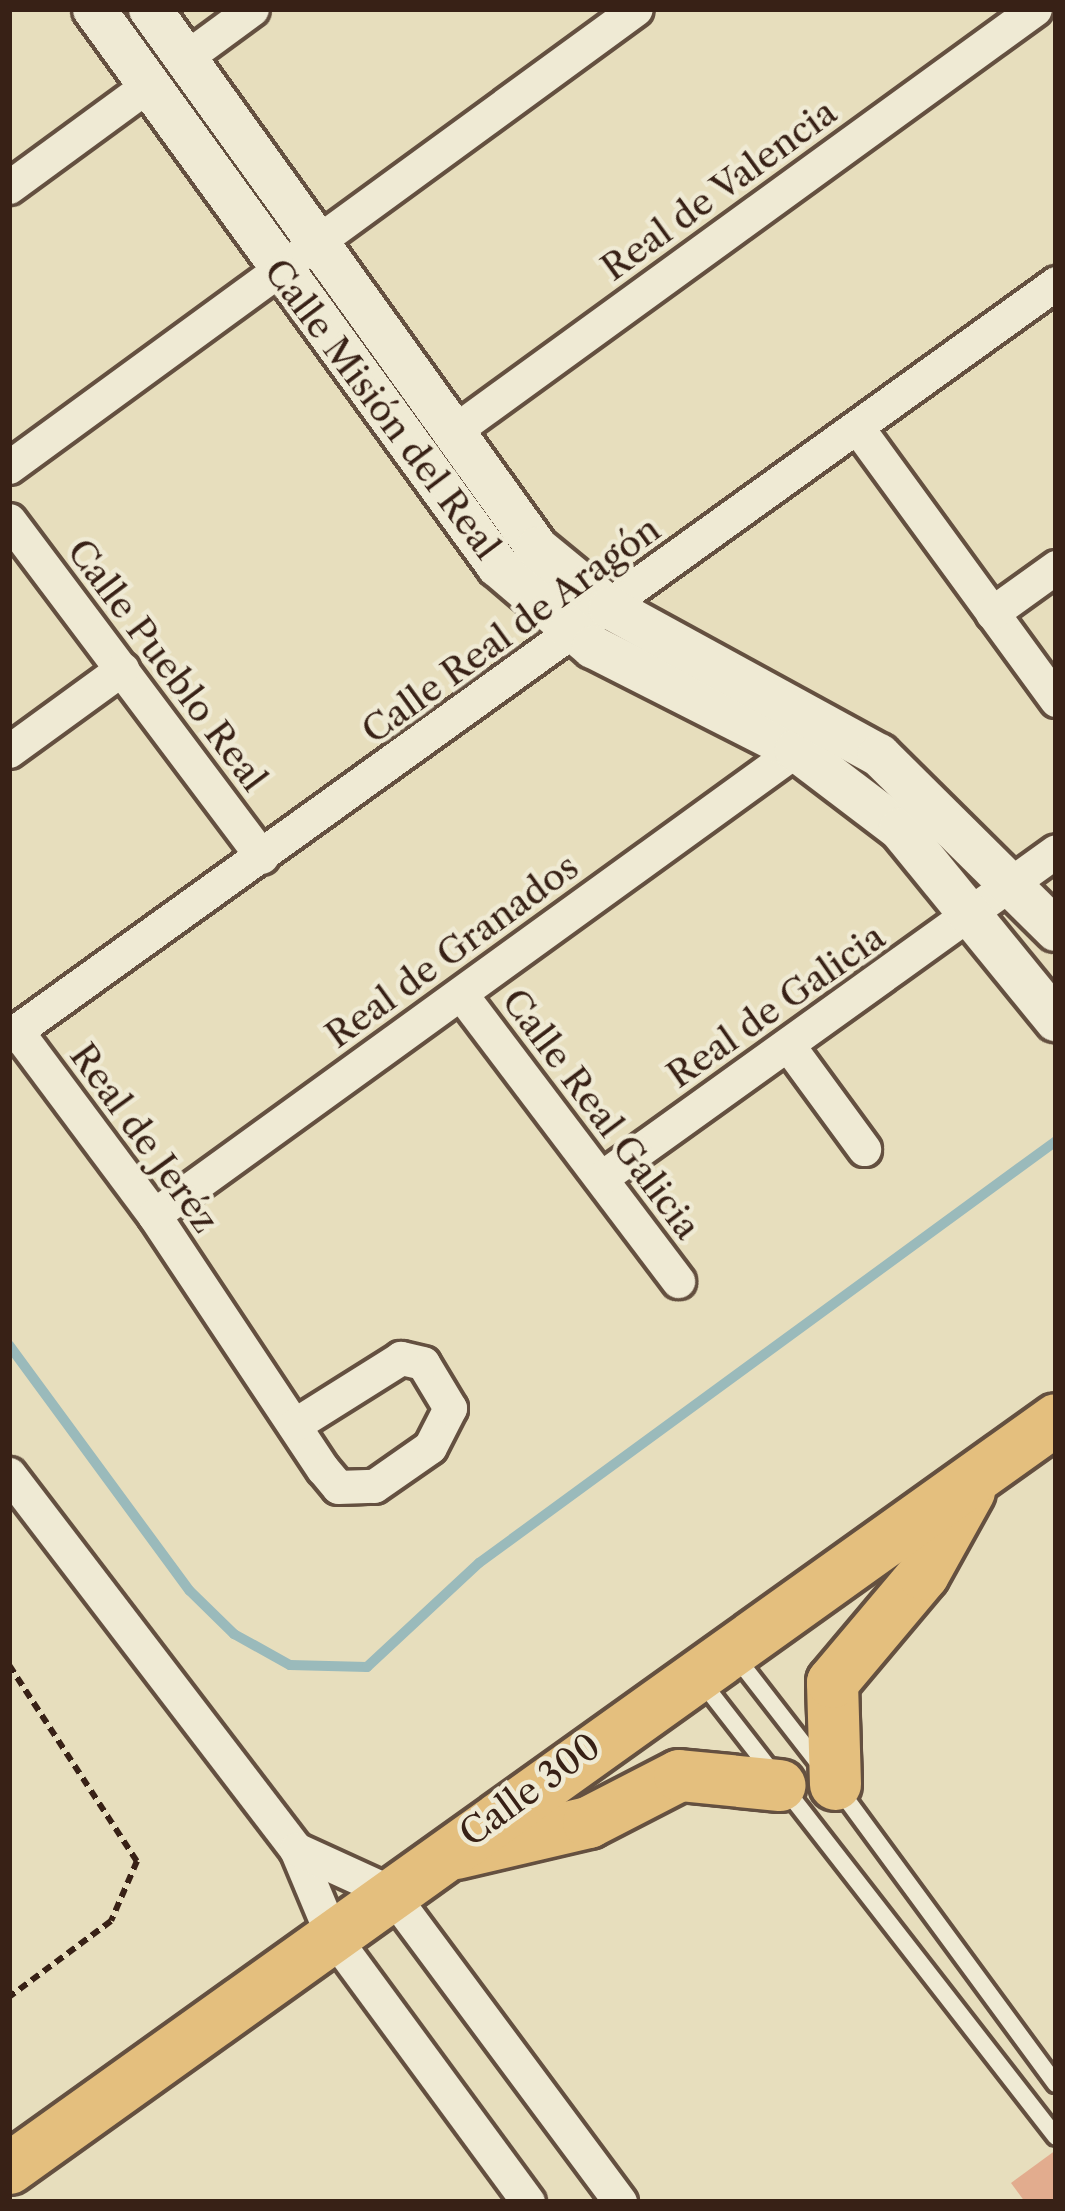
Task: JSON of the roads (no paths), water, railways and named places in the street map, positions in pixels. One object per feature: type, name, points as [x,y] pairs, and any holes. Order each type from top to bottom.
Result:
[{"type":"main road","name":"Calle 300","points":[[9,2168],[711,1659],[972,1486],[1056,1419]]},
{"type":"main road","points":[[835,1784],[832,1682],[923,1574],[972,1486]]},
{"type":"main road","points":[[438,1856],[588,1822],[679,1775],[780,1785]]},
{"type":"street","name":"Calle Misión del Real","points":[[94,9],[454,517],[593,621],[796,750],[900,829],[1056,930]]},
{"type":"street","name":"Calle Misión del Real","points":[[150,9],[310,241],[593,621],[879,755],[996,895],[1056,1020]]},
{"type":"street","points":[[184,58],[252,9]]},
{"type":"street","points":[[9,466],[310,241],[636,9]]},
{"type":"street","name":"Real de Valencia","points":[[450,434],[1035,9]]},
{"type":"street","points":[[9,187],[147,86]]},
{"type":"street","name":"Calle Real de Aragón","points":[[13,1033],[593,621],[1056,283]]},
{"type":"street","points":[[857,428],[1056,700]]},
{"type":"street","name":"Calle Pueblo Real","points":[[9,520],[262,857]]},
{"type":"street","points":[[992,613],[1056,567]]},
{"type":"street","points":[[9,751],[122,669]]},
{"type":"street","name":"Real de Granados","points":[[154,1215],[796,750]]},
{"type":"street","name":"Real de Galicia","points":[[601,1178],[1056,851]]},
{"type":"street","name":"Calle Real Galicia","points":[[461,994],[678,1281]]},
{"type":"street","name":"Real de Jeréz","points":[[13,1033],[154,1215],[294,1425]]},
{"type":"street","points":[[788,1045],[864,1149]]},
{"type":"street","points":[[389,1361],[422,1363],[450,1408],[442,1436],[356,1490],[338,1486],[294,1425],[389,1361]]},
{"type":"street","points":[[9,1474],[296,1849],[332,1935],[528,2202]]},
{"type":"street","points":[[296,1849],[389,1892],[620,2202]]},
{"type":"lane","points":[[711,1659],[835,1784],[1056,2084]]},
{"type":"lane","points":[[711,1659],[780,1785],[1056,2137]]},
{"type":"waterway","points":[[9,1345],[190,1591],[234,1634],[290,1665],[367,1667],[479,1563],[1056,1141]]}]
